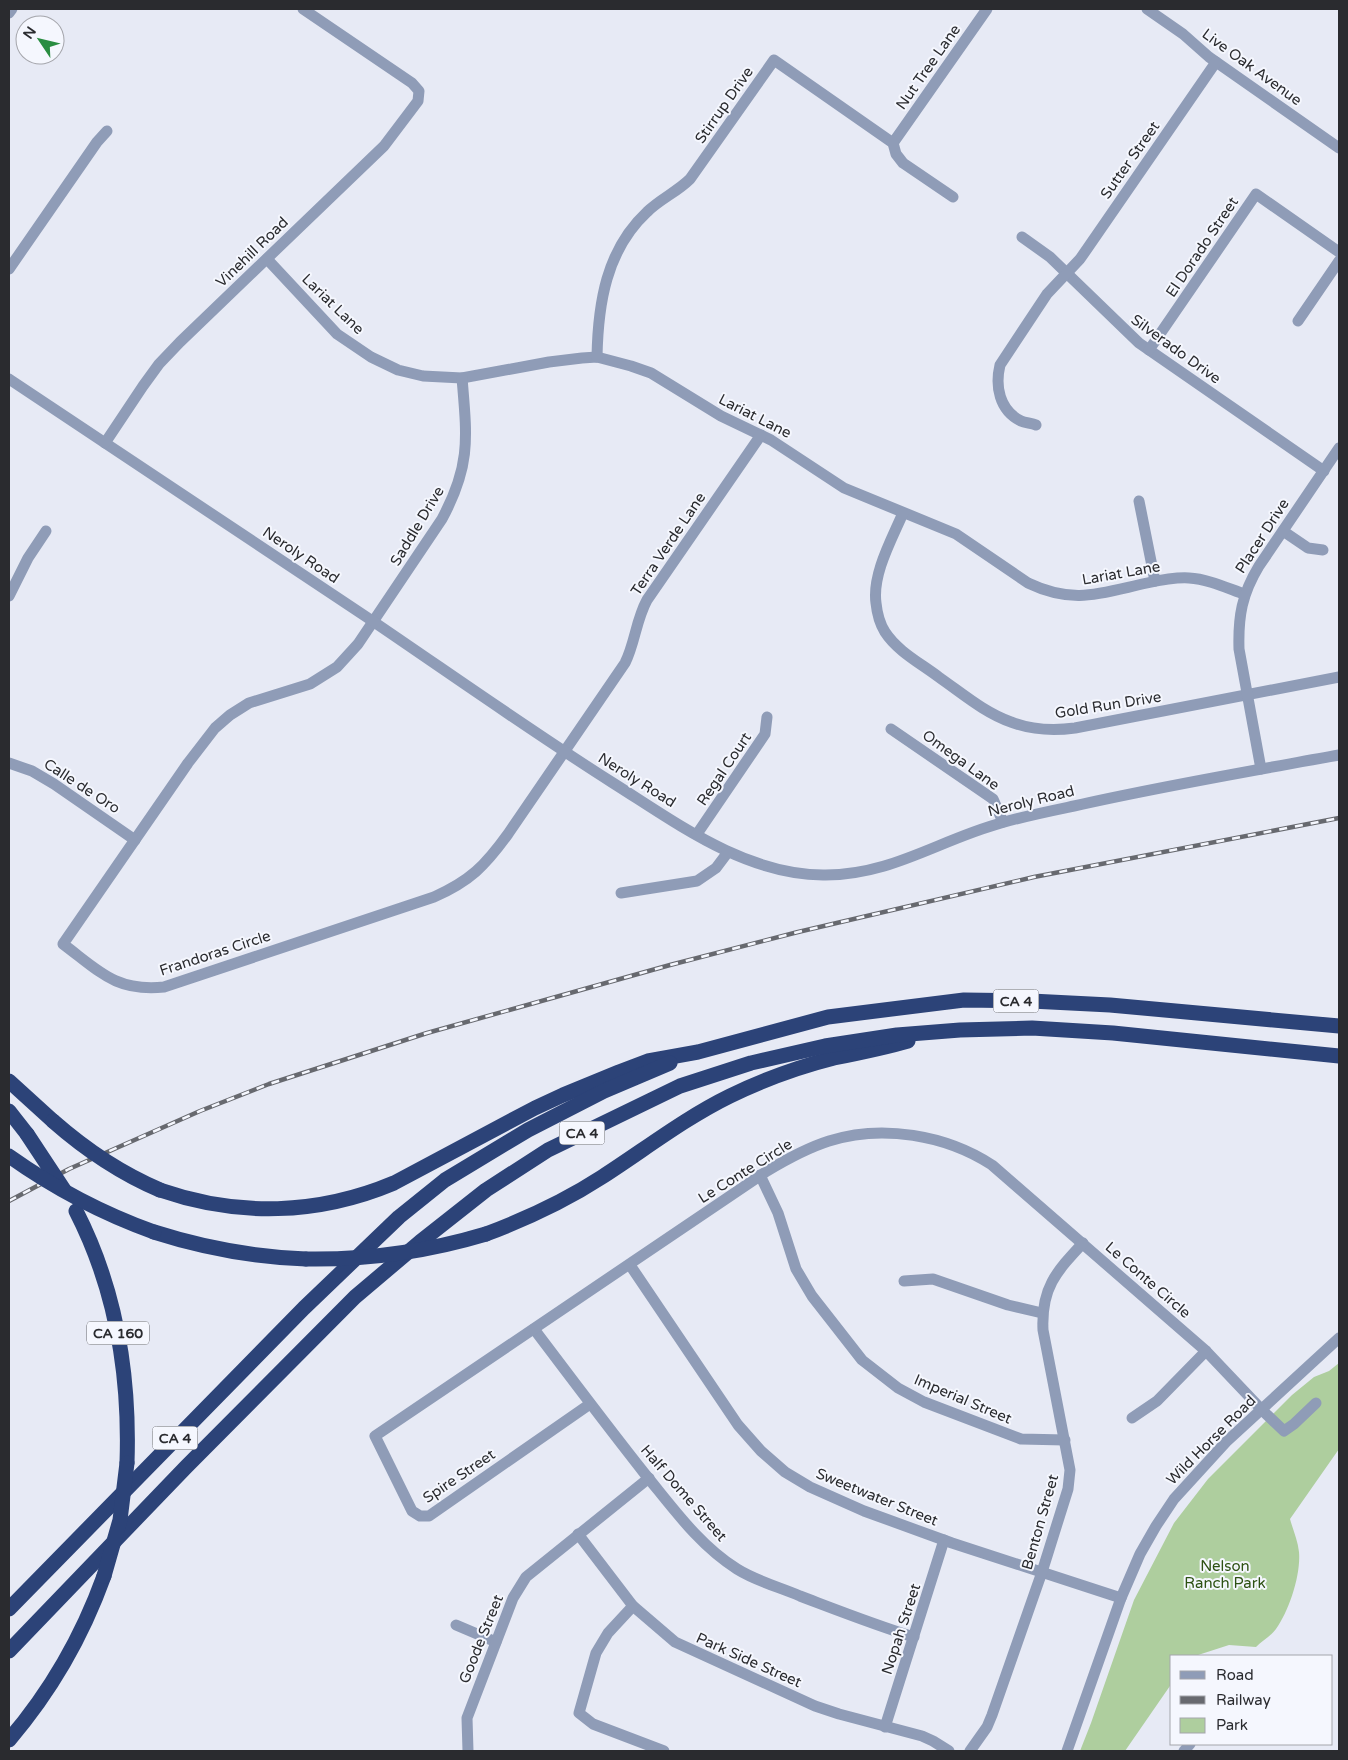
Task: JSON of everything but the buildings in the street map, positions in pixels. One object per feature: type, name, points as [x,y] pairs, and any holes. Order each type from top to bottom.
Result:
[{"type":"highway","name":"CA 4","points":[[9,1609],[304,1308],[399,1217],[445,1180],[528,1130],[604,1091],[698,1052],[828,1017],[964,1000],[1110,1005],[1339,1026]]},
{"type":"highway","name":"CA 4","points":[[9,1652],[186,1467],[355,1297],[420,1242],[486,1190],[548,1150],[680,1086],[751,1064],[825,1046],[897,1035],[945,1031],[1032,1028],[1113,1033],[1339,1056]]},
{"type":"highway","points":[[9,1156],[46,1181],[88,1205],[154,1232],[191,1243],[228,1252],[306,1260],[352,1259],[397,1254],[442,1246],[486,1234],[533,1215],[568,1198],[692,1118],[750,1086],[812,1064],[876,1050],[945,1031]]},
{"type":"highway","points":[[9,1081],[53,1121],[103,1161],[131,1177],[160,1190],[196,1201],[251,1210],[288,1209],[342,1201],[394,1183],[535,1108],[591,1083],[648,1062],[698,1052]]},
{"type":"highway","name":"CA 160","points":[[9,1111],[27,1134],[76,1211],[101,1270],[118,1332],[127,1397],[127,1463],[120,1520],[104,1576],[87,1621],[65,1664],[38,1704],[9,1740]]},
{"type":"street","points":[[9,13],[12,9]]},
{"type":"street","name":"Vinehill Road","points":[[105,443],[159,364],[384,146],[418,101],[419,92],[416,86],[303,9]]},
{"type":"street","name":"Nut Tree Lane","points":[[893,143],[987,9]]},
{"type":"street","name":"Live Oak Avenue","points":[[1147,9],[1183,34],[1216,62],[1338,144]]},
{"type":"street","name":"Stirrup Drive","points":[[597,357],[601,303],[605,282],[620,246],[632,228],[648,210],[681,188],[690,179],[774,60],[893,143],[896,154],[903,163],[953,197]]},
{"type":"street","name":"Sutter Street","points":[[1036,424],[1021,421],[1005,407],[997,387],[1000,365],[1047,294],[1080,260],[1216,62]]},
{"type":"street","points":[[9,269],[97,142],[107,131]]},
{"type":"street","name":"El Dorado Street","points":[[1149,350],[1256,194],[1339,252]]},
{"type":"street","name":"Silverado Drive","points":[[1022,237],[1050,257],[1120,326],[1149,350],[1324,471]]},
{"type":"street","name":"Lariat Lane","points":[[267,259],[338,334],[371,357],[398,370],[423,376],[462,378],[549,362],[597,357],[631,366],[651,373],[721,416],[762,435],[788,450],[844,488],[956,534],[1028,583],[1054,594],[1087,596],[1179,578],[1202,580],[1244,594]]},
{"type":"street","points":[[1298,321],[1339,261]]},
{"type":"street","name":"Saddle Drive","points":[[374,622],[442,519],[454,497],[464,463],[466,443],[462,378]]},
{"type":"street","name":"Neroly Road","points":[[9,379],[374,622],[564,752],[728,852],[783,871],[810,875],[847,874],[888,866],[1003,822],[1111,797],[1339,755]]},
{"type":"street","name":"Terra Verde Lane","points":[[564,752],[625,663],[632,646],[641,611],[647,600],[762,435]]},
{"type":"street","name":"Placer Drive","points":[[1261,769],[1239,649],[1238,629],[1244,594],[1259,566],[1339,448]]},
{"type":"street","points":[[1139,501],[1155,582]]},
{"type":"street","name":"Gold Run Drive","points":[[903,513],[875,586],[879,619],[885,631],[903,651],[996,716],[1024,726],[1056,730],[1075,728],[1339,677]]},
{"type":"street","points":[[9,596],[28,558],[46,531]]},
{"type":"street","points":[[1283,531],[1308,548],[1323,550]]},
{"type":"street","name":"Frandoras Circle","points":[[374,622],[355,649],[337,667],[323,677],[310,684],[249,703],[230,715],[215,728],[198,749],[63,944],[93,967],[123,985],[148,989],[164,987],[434,897],[467,880],[492,856],[564,752]]},
{"type":"street","name":"Regal Court","points":[[697,834],[765,734],[767,717]]},
{"type":"street","name":"Omega Lane","points":[[892,729],[992,799],[1001,814],[1003,822]]},
{"type":"street","name":"Calle de Oro","points":[[9,763],[32,771],[54,784],[135,840]]},
{"type":"street","points":[[621,893],[697,881],[716,868],[728,852]]},
{"type":"street","name":"Le Conte Circle","points":[[375,1436],[630,1265],[760,1175],[798,1153],[830,1141],[856,1136],[887,1134],[914,1135],[960,1148],[992,1165],[1206,1351],[1284,1431],[1316,1403]]},
{"type":"street","name":"Imperial Street","points":[[760,1175],[778,1213],[796,1269],[812,1296],[862,1360],[898,1388],[924,1402],[1021,1439],[1065,1440]]},
{"type":"street","name":"Benton Street","points":[[970,1751],[987,1727],[992,1715],[1042,1572],[1068,1488],[1070,1470],[1043,1330],[1042,1313],[1051,1281],[1058,1270],[1082,1243]]},
{"type":"street","name":"Sweetwater Street","points":[[630,1265],[738,1425],[761,1451],[785,1472],[810,1487],[864,1510],[944,1540],[1121,1598]]},
{"type":"street","points":[[904,1281],[932,1279],[1008,1305],[1042,1313]]},
{"type":"street","name":"Half Dome Street","points":[[534,1329],[648,1478],[698,1538],[719,1556],[738,1570],[761,1581],[914,1638]]},
{"type":"street","name":"Wild Horse Road","points":[[1067,1751],[1121,1598],[1140,1554],[1156,1526],[1174,1499],[1226,1442],[1339,1338]]},
{"type":"street","points":[[1132,1418],[1157,1402],[1206,1351]]},
{"type":"street","name":"Spire Street","points":[[375,1436],[412,1511],[420,1516],[429,1516],[590,1404]]},
{"type":"street","name":"Goode Street","points":[[468,1751],[466,1718],[513,1598],[526,1577],[648,1478]]},
{"type":"street","name":"Park Side Street","points":[[578,1534],[633,1606],[675,1642],[691,1651],[815,1706],[922,1736],[949,1751]]},
{"type":"street","name":"Nopah Street","points":[[886,1726],[944,1540]]},
{"type":"street","points":[[633,1606],[608,1633],[596,1653],[579,1713],[593,1724],[664,1751]]},
{"type":"street","points":[[456,1624],[496,1642]]},
{"type":"green space","name":"Nelson Ranch Park","points":[[1339,1363],[1339,1449],[1290,1519],[1297,1540],[1298,1571],[1290,1603],[1276,1629],[1256,1647],[1229,1645],[1198,1655],[1170,1655],[1170,1686],[1125,1751],[1080,1751],[1134,1600],[1174,1523],[1208,1479],[1292,1395],[1314,1377],[1329,1371]]},
{"type":"railway","points":[[9,1201],[69,1169],[200,1111],[269,1084],[427,1033],[670,965],[798,932],[1034,877],[1339,818]]}]
